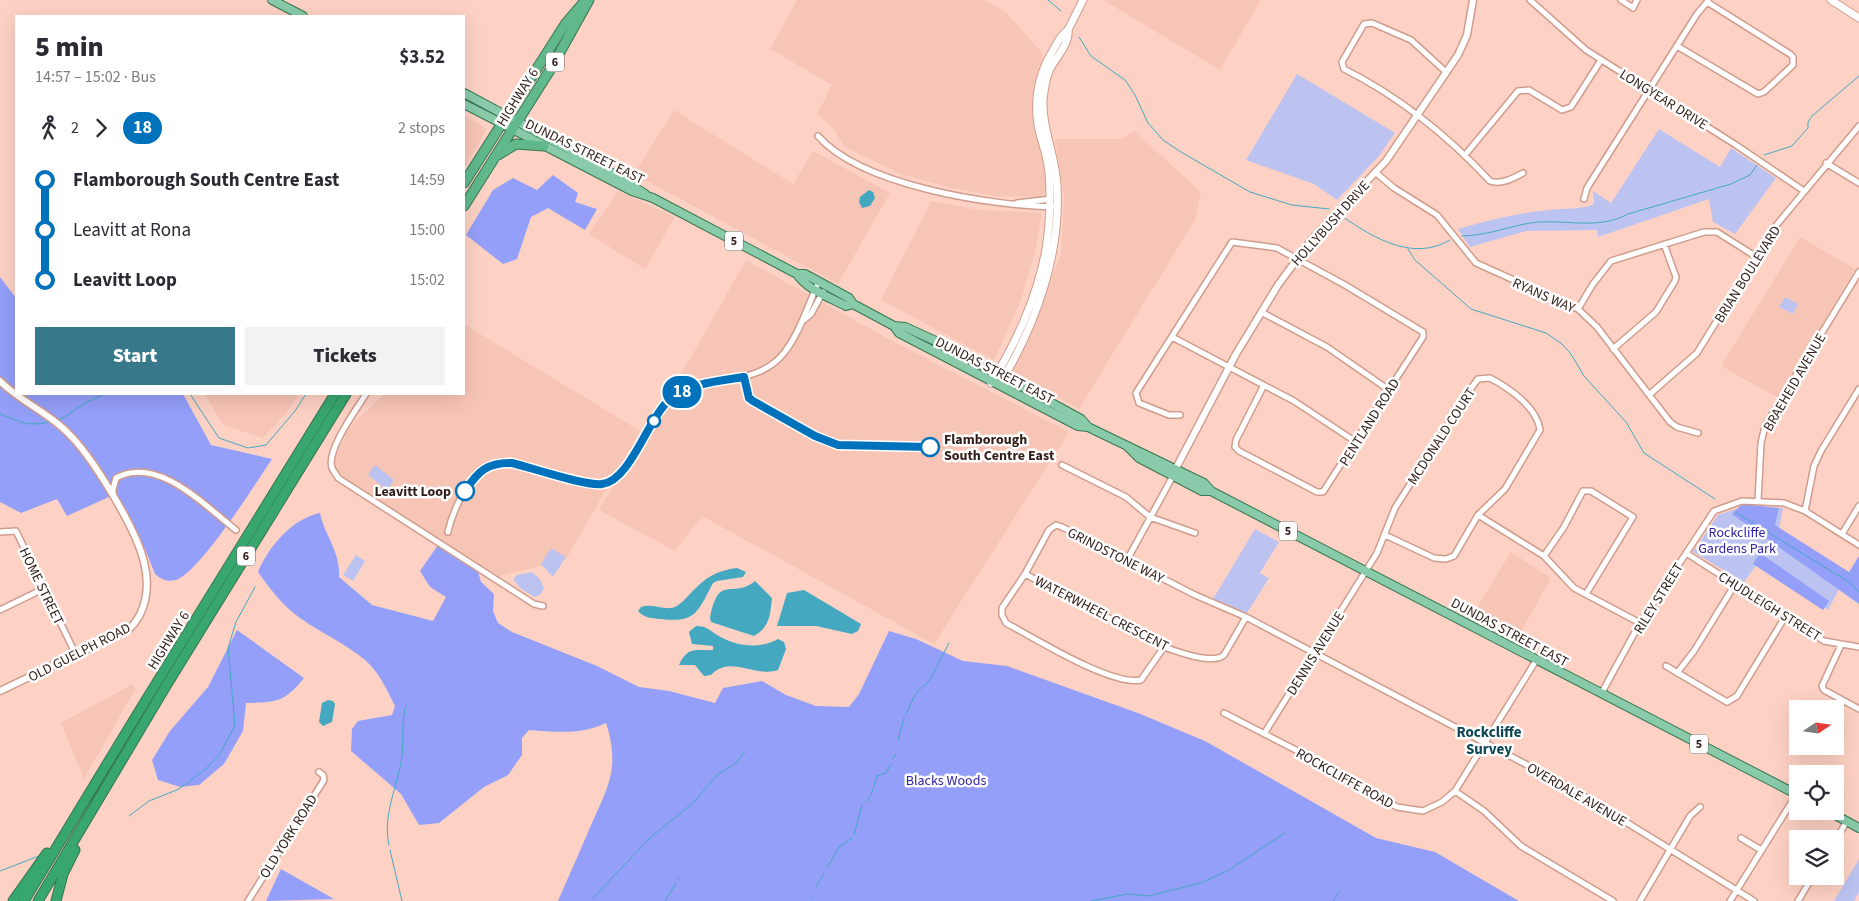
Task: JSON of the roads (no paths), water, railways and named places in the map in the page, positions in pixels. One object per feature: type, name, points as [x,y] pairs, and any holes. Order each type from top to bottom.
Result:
[{"type":"highway","name":"HIGHWAY 6","points":[[465,181],[566,23],[587,0]]},
{"type":"highway","name":"HIGHWAY 6","points":[[465,204],[550,70],[587,0]]},
{"type":"highway","points":[[494,158],[516,144],[544,146]]},
{"type":"highway","name":"HIGHWAY 6","points":[[24,901],[334,395]]},
{"type":"highway","name":"HIGHWAY 6","points":[[38,901],[345,395]]},
{"type":"highway","points":[[12,901],[83,802]]},
{"type":"highway","points":[[56,901],[65,869],[89,822],[96,803]]},
{"type":"main road","points":[[272,0],[301,15]]},
{"type":"main road","points":[[995,384],[1022,342],[1043,289],[1052,252],[1055,165],[1041,97],[1055,54],[1069,37],[1068,30],[1083,0]]},
{"type":"main road","points":[[1833,1],[1859,18]]},
{"type":"main road","name":"5","points":[[465,94],[503,119]]},
{"type":"main road","name":"5","points":[[465,104],[515,125]]},
{"type":"main road","name":"DUNDAS STREET EAST","points":[[515,125],[544,146],[632,191],[647,195]]},
{"type":"main road","name":"DUNDAS STREET EAST","points":[[515,125],[604,168],[647,195],[797,274],[805,274],[821,287],[849,298],[853,304],[894,326],[905,327],[951,348],[1081,419],[1088,426],[1128,447],[1139,458],[1174,472],[1202,491],[1211,491],[1366,570],[1789,791]]},
{"type":"main road","name":"DUNDAS STREET EAST","points":[[894,326],[899,334],[995,384],[1078,426],[1088,426]]},
{"type":"main road","points":[[1844,819],[1859,828]]},
{"type":"street","name":"HOLLYBUSH DRIVE","points":[[1174,472],[1229,367],[1261,312],[1296,258],[1393,152],[1446,72],[1465,41],[1473,0]]},
{"type":"street","name":"LONGYEAR DRIVE","points":[[1530,0],[1580,45],[1601,60],[1751,154],[1804,191]]},
{"type":"street","points":[[1621,0],[1633,8],[1638,0]]},
{"type":"street","points":[[1584,200],[1587,188],[1677,46],[1708,1],[1790,54],[1793,65],[1764,92],[1758,94],[1677,46]]},
{"type":"street","points":[[1446,72],[1411,40],[1372,23],[1364,24],[1343,58],[1342,66],[1446,136],[1493,182],[1514,178],[1523,173]]},
{"type":"street","points":[[1465,155],[1518,91],[1529,90],[1562,110],[1571,107],[1601,60]]},
{"type":"street","name":"BRIAN BOULEVARD","points":[[1650,394],[1697,353],[1755,256],[1826,163],[1859,126]]},
{"type":"street","points":[[818,136],[824,143],[850,159],[908,184],[968,199],[1018,203],[1054,203]]},
{"type":"street","points":[[1826,163],[1859,183]]},
{"type":"street","name":"RYANS WAY","points":[[1375,172],[1394,188],[1433,212],[1476,263],[1578,309],[1597,327],[1670,422],[1678,427],[1698,433]]},
{"type":"street","points":[[1578,309],[1593,284],[1612,261],[1664,244],[1710,231],[1717,232],[1755,256]]},
{"type":"street","name":"PENTLAND ROAD","points":[[1172,337],[1232,242],[1271,246],[1296,258],[1421,330],[1423,337],[1327,488],[1320,492],[1239,452],[1235,447],[1236,440],[1264,385]]},
{"type":"street","points":[[1613,348],[1656,312],[1675,281],[1676,277],[1664,244]]},
{"type":"street","name":"BRAEHEID AVENUE","points":[[1758,501],[1761,443],[1765,426],[1859,272]]},
{"type":"street","points":[[448,532],[451,516],[475,475],[485,467],[498,462],[512,463],[594,484],[609,483],[630,460],[667,402],[688,389],[752,375],[769,367],[784,354],[804,320],[811,314],[821,287]]},
{"type":"street","points":[[1261,312],[1327,347],[1389,390]]},
{"type":"street","points":[[1180,415],[1169,415],[1139,403],[1136,397],[1143,381],[1172,337],[1294,401],[1356,442]]},
{"type":"street","name":"MCDONALD COURT","points":[[1366,570],[1386,535],[1402,497],[1472,386],[1483,377],[1499,383],[1536,415],[1540,430],[1505,489],[1478,515],[1454,556],[1446,559],[1434,558],[1386,535]]},
{"type":"street","name":"OLD GUELPH ROAD","points":[[0,381],[15,392]]},
{"type":"street","points":[[1805,511],[1818,458],[1859,389]]},
{"type":"street","name":"OLD GUELPH ROAD","points":[[0,691],[129,629],[138,621],[143,611],[146,583],[144,562],[115,499],[84,451],[67,432],[18,395]]},
{"type":"street","points":[[365,395],[334,447],[332,468],[338,478],[534,604],[543,606]]},
{"type":"street","points":[[1062,465],[1126,497],[1150,518],[1181,526],[1195,533]]},
{"type":"street","points":[[115,499],[112,489],[116,478],[128,471],[158,474],[173,482],[236,530]]},
{"type":"street","points":[[1127,560],[1174,472]]},
{"type":"street","points":[[1544,556],[1583,492],[1591,491],[1633,517],[1586,594]]},
{"type":"street","name":"RILEY STREET","points":[[1601,694],[1640,624],[1714,511],[1742,501],[1784,503],[1805,511],[1859,545]]},
{"type":"street","points":[[1842,534],[1859,506]]},
{"type":"street","points":[[1478,515],[1544,556],[1574,588],[1640,624]]},
{"type":"street","name":"GRINDSTONE WAY","points":[[1164,647],[1141,680],[1135,681],[1105,674],[1006,624],[1002,615],[1002,608],[1024,574],[1048,530],[1056,525],[1195,595],[1246,617],[1316,654]]},
{"type":"street","name":"HOME STREET","points":[[0,532],[16,531],[76,655]]},
{"type":"street","name":"CHUDLEIGH STREET","points":[[1686,553],[1734,586],[1824,641],[1859,647]]},
{"type":"street","name":"DENNIS AVENUE","points":[[1264,734],[1316,654],[1366,570]]},
{"type":"street","name":"WATERWHEEL CRESCENT","points":[[1024,574],[1164,647],[1180,652],[1220,659],[1246,617]]},
{"type":"street","points":[[1677,673],[1694,651],[1734,586]]},
{"type":"street","points":[[0,610],[43,589]]},
{"type":"street","points":[[1666,666],[1727,702],[1737,696],[1785,617]]},
{"type":"street","points":[[1841,644],[1822,686],[1824,690],[1859,709]]},
{"type":"street","name":"OVERDALE AVENUE","points":[[1316,654],[1569,787],[1754,901]]},
{"type":"street","points":[[1537,659],[1455,791],[1484,811],[1521,846],[1614,901]]},
{"type":"street","name":"ROCKCLIFFE ROAD","points":[[1224,713],[1323,764],[1397,807],[1423,811],[1442,802],[1455,791]]},
{"type":"street","name":"OLD YORK ROAD","points":[[248,901],[324,780],[319,772]]},
{"type":"street","points":[[1640,901],[1690,816],[1700,807]]},
{"type":"street","points":[[1730,901],[1789,808]]},
{"type":"street","points":[[1842,830],[1847,821]]},
{"type":"street","points":[[1741,838],[1762,850]]},
{"type":"street","points":[[1798,901],[1808,885]]},
{"type":"waterway","points":[[1048,0],[1061,11]]},
{"type":"waterway","points":[[1079,37],[1091,56],[1125,80],[1135,95],[1148,123],[1163,140],[1250,192],[1292,205],[1329,209]]},
{"type":"waterway","points":[[1764,155],[1792,146],[1808,128],[1808,122],[1812,116],[1859,76]]},
{"type":"waterway","points":[[1462,236],[1488,233],[1530,223],[1604,222],[1731,184],[1750,175],[1757,165]]},
{"type":"waterway","points":[[1343,217],[1368,233],[1394,245],[1422,249],[1450,240]]},
{"type":"waterway","points":[[1408,249],[1415,260],[1471,309],[1546,333],[1562,344],[1571,354],[1584,376],[1626,422],[1644,453],[1715,499]]},
{"type":"waterway","points":[[58,421],[87,402],[103,395]]},
{"type":"waterway","points":[[191,395],[219,438],[248,448],[266,445],[295,411],[305,395]]},
{"type":"waterway","points":[[0,414],[28,424],[50,422]]},
{"type":"waterway","points":[[1735,512],[1849,582],[1859,592]]},
{"type":"waterway","points":[[129,816],[149,801],[179,789],[208,767],[220,754],[235,725],[228,648],[236,622],[255,587]]},
{"type":"waterway","points":[[906,714],[916,693],[930,680],[949,643]]},
{"type":"waterway","points":[[389,845],[387,834],[389,812],[402,756],[406,705]]},
{"type":"waterway","points":[[898,740],[904,718]]},
{"type":"waterway","points":[[593,898],[650,838],[694,802],[717,775],[736,763],[745,752]]},
{"type":"waterway","points":[[893,759],[896,754]]},
{"type":"waterway","points":[[866,802],[871,795],[877,776],[886,773],[891,764]]},
{"type":"waterway","points":[[854,835],[862,805]]},
{"type":"waterway","points":[[1091,901],[1128,894],[1149,896],[1201,883],[1227,871],[1285,833]]},
{"type":"waterway","points":[[827,868],[839,847],[852,838]]},
{"type":"waterway","points":[[390,850],[402,901]]},
{"type":"waterway","points":[[0,871],[39,856]]},
{"type":"waterway","points":[[816,887],[824,873]]},
{"type":"waterway","points":[[665,901],[676,883]]},
{"type":"waterway","points":[[1333,901],[1340,891]]},
{"type":"place","name":"Flamborough South Centre East","points":[[930,447]]},
{"type":"place","name":"Leavitt Loop","points":[[465,491]]},
{"type":"district","name":"Rockcliffe Survey","points":[[1489,740]]},
{"type":"park label","name":"Rockcliffe Gardens Park","points":[[1737,540]]},
{"type":"park label","name":"Blacks Woods","points":[[946,780]]}]
